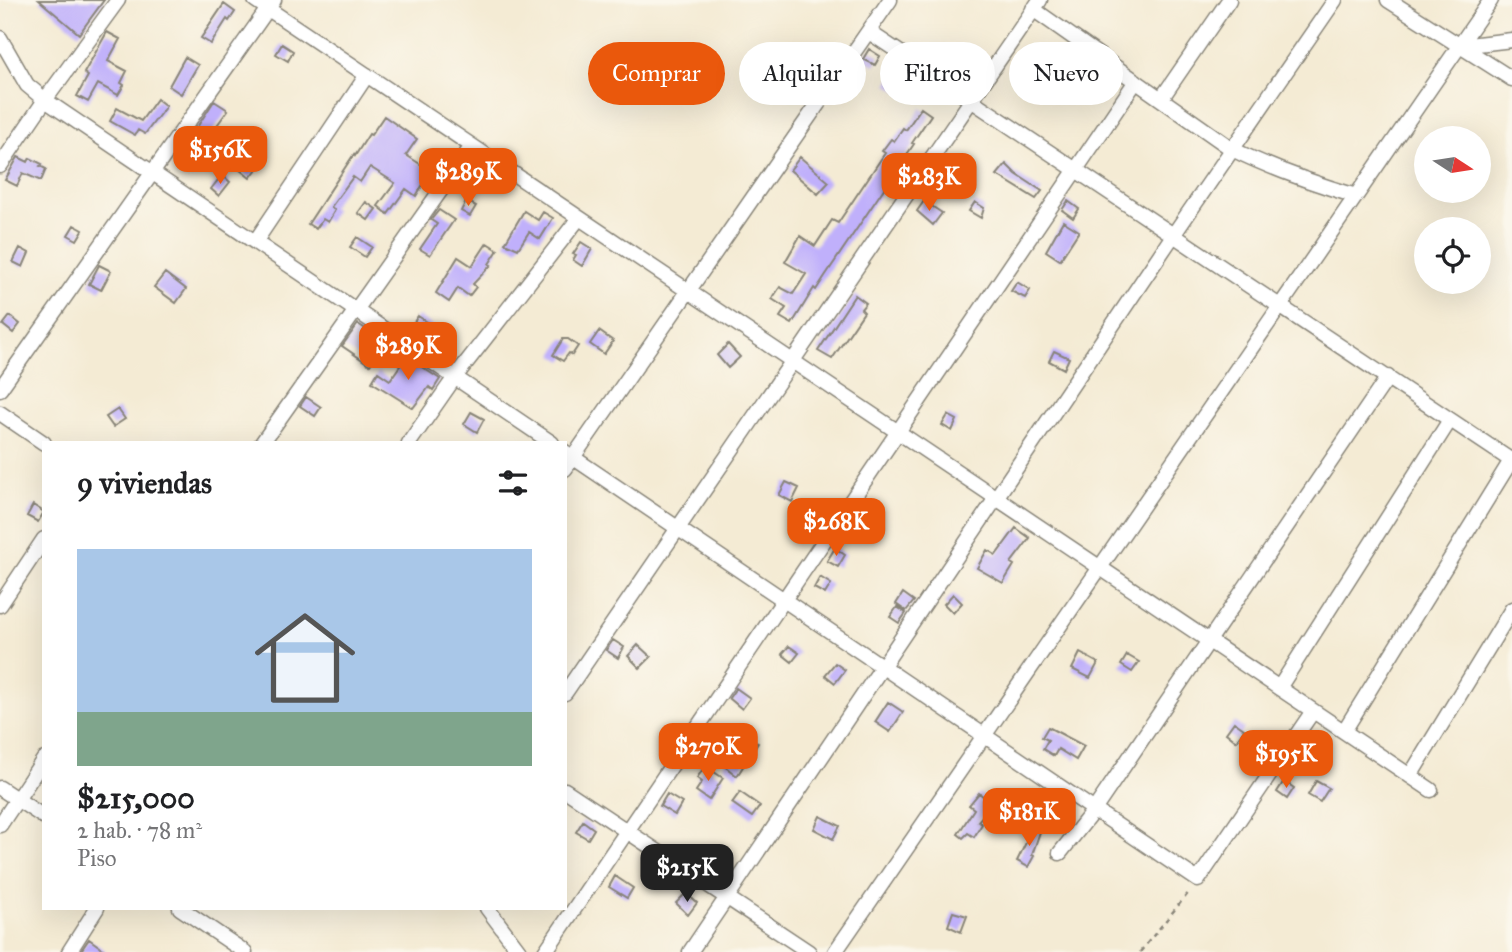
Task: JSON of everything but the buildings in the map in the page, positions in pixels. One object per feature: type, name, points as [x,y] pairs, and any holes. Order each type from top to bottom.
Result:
[{"type":"street","points":[[0,166],[118,0]]},
{"type":"street","points":[[255,0],[271,4],[472,146],[1431,790]]},
{"type":"street","points":[[890,0],[689,291],[568,459],[678,528],[1198,880],[1313,711]]},
{"type":"street","points":[[1161,99],[1229,0]]},
{"type":"street","points":[[690,952],[1335,0]]},
{"type":"street","points":[[1388,0],[1512,79]]},
{"type":"street","points":[[835,952],[1491,0]]},
{"type":"street","points":[[0,389],[271,4]]},
{"type":"street","points":[[995,66],[1037,5],[1136,81],[1232,149],[1311,182],[1356,196]]},
{"type":"street","points":[[869,32],[884,42]]},
{"type":"street","points":[[0,38],[27,85],[45,100],[549,441]]},
{"type":"street","points":[[1460,46],[1512,40]]},
{"type":"street","points":[[255,242],[368,75]]},
{"type":"street","points":[[545,952],[1136,81]]},
{"type":"street","points":[[567,689],[969,105]]},
{"type":"street","points":[[980,105],[1512,460],[1344,732]]},
{"type":"street","points":[[263,441],[472,146]]},
{"type":"street","points":[[410,441],[455,377],[579,218]]},
{"type":"street","points":[[1060,853],[1094,810],[1388,377]]},
{"type":"street","points":[[0,413],[42,442]]},
{"type":"street","points":[[1279,688],[1450,420]]},
{"type":"street","points":[[0,605],[42,542]]},
{"type":"street","points":[[1410,776],[1512,609]]},
{"type":"street","points":[[0,825],[42,762]]},
{"type":"street","points":[[0,788],[42,816]]},
{"type":"street","points":[[567,791],[808,952]]},
{"type":"street","points":[[69,952],[96,910]]},
{"type":"street","points":[[183,910],[245,952]]},
{"type":"street","points":[[488,910],[520,952]]},
{"type":"path","points":[[1140,952],[1198,880]]}]
